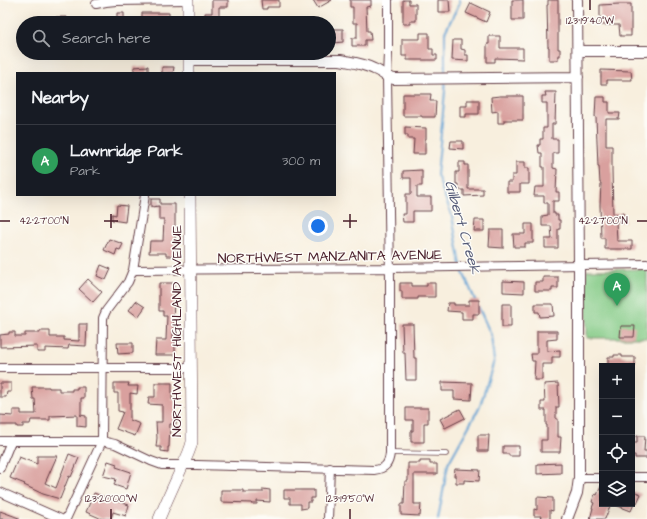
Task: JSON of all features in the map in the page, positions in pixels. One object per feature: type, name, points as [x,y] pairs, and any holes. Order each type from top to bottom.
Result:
[{"type":"main road","points":[[188,0],[188,16]]},
{"type":"main road","points":[[189,60],[189,72]]},
{"type":"main road","name":"NORTHWEST HIGHLAND AVENUE","points":[[159,519],[192,442],[190,196]]},
{"type":"street","points":[[96,4],[116,1],[188,0]]},
{"type":"street","points":[[0,441],[102,441],[115,444],[162,465],[380,470],[387,463],[390,453],[388,0]]},
{"type":"street","points":[[567,519],[577,493],[579,478],[578,0]]},
{"type":"street","points":[[578,51],[647,51]]},
{"type":"street","points":[[336,60],[372,68],[382,72],[388,78],[394,79],[578,77]]},
{"type":"street","points":[[66,519],[102,441],[103,318],[104,314],[128,282],[133,270],[145,196]]},
{"type":"street","name":"NORTHWEST MANZANITA AVENUE","points":[[133,270],[647,264]]},
{"type":"street","points":[[0,368],[192,368]]},
{"type":"street","points":[[0,468],[12,441]]},
{"type":"street","points":[[328,519],[330,468]]},
{"type":"street","points":[[635,477],[647,477]]},
{"type":"street","points":[[579,478],[599,478]]},
{"type":"street","points":[[0,492],[61,519]]},
{"type":"lane","points":[[390,453],[446,454]]},
{"type":"green space","points":[[647,269],[647,338],[587,338],[587,270]]},
{"type":"building","points":[[212,0],[228,0],[228,7],[219,7],[219,16],[205,16],[205,13],[212,13]]},
{"type":"building","points":[[261,0],[279,0],[279,7],[267,7],[267,9],[262,9]]},
{"type":"building","points":[[313,0],[332,0],[318,8]]},
{"type":"building","points":[[350,0],[371,0],[371,6],[366,7],[367,31],[370,31],[371,40],[365,40],[365,46],[352,46],[352,38],[357,38],[357,23],[353,23],[353,7],[350,7]]},
{"type":"building","points":[[403,0],[409,0],[409,4],[416,4],[416,21],[410,21],[410,24],[403,24]]},
{"type":"building","points":[[438,0],[449,0],[450,12],[438,12]]},
{"type":"building","points":[[512,0],[523,0],[523,20],[512,20]]},
{"type":"building","points":[[548,0],[558,0],[558,49],[560,49],[560,56],[558,56],[558,60],[549,60]]},
{"type":"building","points":[[471,3],[490,12],[486,22],[466,13]]},
{"type":"building","points":[[631,4],[631,36],[620,36],[619,25],[600,25],[600,5]]},
{"type":"building","points":[[117,13],[124,13],[124,16],[117,16]]},
{"type":"building","points":[[142,13],[169,13],[169,16],[142,16]]},
{"type":"building","points":[[336,29],[343,29],[343,42],[336,43]]},
{"type":"building","points":[[420,33],[429,33],[429,49],[433,49],[433,55],[437,55],[437,60],[407,60],[407,56],[402,56],[402,39],[420,39]]},
{"type":"building","points":[[489,36],[500,36],[500,48],[523,48],[523,59],[495,58],[495,62],[487,62],[487,44],[489,44]]},
{"type":"building","points":[[453,40],[461,40],[461,49],[465,50],[465,55],[468,55],[468,61],[452,60]]},
{"type":"building","points":[[148,66],[148,72],[134,72],[134,67]]},
{"type":"building","points":[[162,67],[174,67],[173,72],[162,72]]},
{"type":"building","points":[[601,70],[631,71],[632,80],[607,80],[607,84],[601,84]]},
{"type":"building","points":[[545,92],[556,92],[555,124],[552,124],[552,139],[558,139],[558,153],[553,153],[553,168],[557,169],[556,192],[559,192],[559,201],[553,201],[553,213],[558,215],[558,220],[560,220],[560,229],[558,229],[558,248],[545,248],[545,239],[552,239],[551,226],[542,226],[542,216],[548,215],[548,203],[544,203],[544,196],[534,196],[535,187],[544,187],[542,153],[539,153],[538,145],[540,145],[540,139],[543,139],[543,128],[547,128],[547,103],[542,103],[542,96],[546,96]]},
{"type":"building","points":[[403,94],[431,94],[430,101],[436,101],[435,117],[403,116]]},
{"type":"building","points":[[523,96],[523,120],[504,120],[504,123],[498,123],[498,111],[492,112],[491,97]]},
{"type":"building","points":[[596,97],[605,97],[605,102],[609,102],[609,113],[620,113],[619,119],[606,119],[606,146],[612,146],[613,214],[624,213],[625,222],[616,222],[617,241],[632,241],[632,249],[605,249],[605,238],[601,238],[601,183],[598,166],[595,117]]},
{"type":"building","points":[[467,100],[479,100],[479,114],[466,114],[466,117],[460,117],[460,106],[467,106]]},
{"type":"building","points":[[405,127],[426,128],[425,154],[413,154],[414,139],[408,139],[408,135],[405,135]]},
{"type":"building","points":[[451,141],[463,141],[463,149],[450,148]]},
{"type":"building","points":[[459,162],[465,162],[465,165],[468,165],[468,189],[483,189],[483,195],[464,196],[464,190],[458,190],[458,184],[456,184],[456,172],[459,172]]},
{"type":"building","points":[[516,162],[525,162],[525,168],[529,168],[529,184],[520,184],[520,192],[507,192],[507,182],[512,182],[512,175],[516,175]]},
{"type":"building","points":[[422,170],[422,186],[417,186],[417,197],[431,197],[431,211],[413,211],[413,222],[403,222],[402,214],[406,214],[406,194],[411,194],[411,178],[403,178],[403,171]]},
{"type":"building","points":[[151,199],[160,199],[160,204],[175,204],[175,256],[166,256],[166,253],[149,253],[150,241],[163,241],[164,219],[159,219],[159,206],[151,207]]},
{"type":"building","points":[[117,205],[127,206],[125,222],[112,220],[112,214],[116,215]]},
{"type":"building","points":[[475,220],[484,220],[484,231],[474,231]]},
{"type":"building","points":[[525,224],[533,224],[533,243],[525,243],[525,247],[514,247],[513,234],[525,234]]},
{"type":"building","points":[[490,230],[503,230],[503,248],[489,247]]},
{"type":"building","points":[[109,239],[123,244],[120,250],[117,249],[115,255],[104,250]]},
{"type":"building","points":[[101,265],[111,269],[106,280],[97,276]]},
{"type":"building","points":[[543,277],[558,277],[558,288],[552,288],[552,291],[535,291],[535,282],[543,282]]},
{"type":"building","points":[[88,279],[102,292],[93,302],[79,289]]},
{"type":"building","points":[[503,281],[524,282],[524,293],[503,292]]},
{"type":"building","points":[[159,283],[174,283],[173,341],[175,341],[175,355],[155,355],[156,340],[166,340],[167,316],[163,316],[163,311],[159,311]]},
{"type":"building","points":[[400,283],[412,283],[412,286],[427,286],[427,283],[435,283],[435,297],[402,299]]},
{"type":"building","points":[[469,300],[479,300],[479,314],[473,314],[473,319],[462,319],[462,312],[447,311],[448,303],[454,303],[454,305],[469,305]]},
{"type":"building","points":[[136,301],[145,307],[138,317],[129,310]]},
{"type":"building","points":[[502,304],[511,304],[511,327],[502,327]]},
{"type":"building","points":[[535,304],[553,304],[554,316],[540,317],[539,312],[535,312]]},
{"type":"building","points":[[79,324],[87,324],[86,346],[69,345],[68,349],[45,348],[45,352],[37,352],[37,346],[0,347],[0,335],[9,334],[9,332],[15,332],[15,336],[25,336],[25,333],[50,331],[50,337],[64,337],[64,340],[79,341]]},
{"type":"building","points":[[402,324],[413,324],[416,380],[406,380]]},
{"type":"building","points":[[621,326],[635,326],[634,337],[620,337]]},
{"type":"building","points":[[537,331],[557,331],[557,339],[547,340],[547,351],[560,350],[560,357],[552,357],[552,364],[542,364],[542,380],[534,380],[535,361],[532,361],[531,354],[537,354]]},
{"type":"building","points":[[117,343],[133,343],[133,353],[118,354]]},
{"type":"building","points":[[614,355],[622,355],[622,357],[635,357],[635,363],[608,363],[608,357],[614,357]]},
{"type":"building","points":[[442,382],[472,383],[471,400],[454,399],[454,391],[442,391]]},
{"type":"building","points":[[0,383],[11,383],[11,392],[7,392],[6,397],[0,397]]},
{"type":"building","points":[[114,383],[129,383],[128,386],[138,386],[137,394],[130,393],[130,420],[140,424],[135,436],[116,429],[123,412],[118,411],[118,393],[114,393]]},
{"type":"building","points":[[155,383],[172,383],[172,400],[175,400],[176,424],[170,424],[168,452],[161,451],[161,447],[156,447],[156,422],[162,422],[162,405],[148,404],[149,397],[155,397]]},
{"type":"building","points":[[558,383],[559,407],[556,407],[556,419],[558,419],[558,437],[561,437],[560,452],[541,452],[541,440],[547,440],[546,410],[541,410],[541,402],[545,402],[544,384]]},
{"type":"building","points":[[32,387],[59,388],[59,391],[72,391],[72,389],[77,389],[77,387],[84,387],[84,398],[81,398],[80,415],[86,416],[86,427],[77,426],[77,415],[50,416],[50,420],[31,420],[30,424],[23,424],[23,427],[17,427],[17,425],[0,425],[0,415],[13,416],[13,410],[21,410],[21,414],[36,414],[35,399],[33,399]]},
{"type":"building","points":[[406,408],[428,408],[428,423],[424,423],[424,442],[411,442],[413,420],[406,420]]},
{"type":"building","points":[[460,409],[465,418],[445,428],[440,419]]},
{"type":"building","points":[[478,435],[489,435],[488,451],[478,451]]},
{"type":"building","points":[[637,436],[645,436],[644,451],[647,451],[647,458],[635,458],[635,443],[637,443]]},
{"type":"building","points":[[503,446],[519,446],[519,456],[509,456],[509,454],[503,454]]},
{"type":"building","points":[[69,454],[79,458],[71,477],[69,476],[60,499],[43,494],[10,478],[19,457],[37,464],[37,456],[57,456],[45,483],[56,488]]},
{"type":"building","points":[[108,461],[117,464],[116,467],[131,472],[126,489],[114,485],[116,479],[103,476]]},
{"type":"building","points":[[420,461],[430,461],[430,464],[437,464],[437,474],[414,474],[414,504],[421,504],[420,516],[401,515],[401,504],[404,504],[405,481],[408,481],[408,463],[420,463]]},
{"type":"building","points":[[561,463],[561,473],[537,474],[537,464]]},
{"type":"building","points":[[455,469],[480,470],[479,481],[464,480],[464,483],[456,483],[456,476],[454,476]]},
{"type":"building","points":[[263,489],[270,490],[270,502],[257,501],[257,504],[251,504],[252,503],[221,502],[221,490],[263,492]]},
{"type":"building","points":[[284,490],[314,490],[314,498],[311,498],[311,502],[307,502],[307,508],[301,509],[301,504],[290,504],[290,498],[284,498]]},
{"type":"building","points":[[599,491],[599,507],[610,507],[605,519],[590,519],[594,503],[592,502],[595,494],[597,495]]},
{"type":"building","points":[[635,492],[641,494],[637,503],[635,503]]},
{"type":"building","points":[[94,493],[129,505],[126,516],[113,512],[111,519],[102,519],[86,512]]},
{"type":"building","points":[[537,497],[553,498],[553,511],[550,510],[550,519],[541,519],[542,516],[534,516],[534,509],[537,510]]},
{"type":"building","points":[[621,507],[633,507],[631,511]]},
{"type":"building","points":[[0,511],[19,518],[19,519],[0,519]]},
{"type":"waterway","name":"Gilbert Creek","points":[[445,75],[445,32],[460,2],[459,0]]},
{"type":"waterway","name":"Gilbert Creek","points":[[445,82],[437,175],[452,216],[461,265]]},
{"type":"waterway","name":"Gilbert Creek","points":[[462,270],[476,302]]},
{"type":"waterway","name":"Gilbert Creek","points":[[438,519],[448,464],[480,406],[494,361],[491,335],[478,306]]},
{"type":"place","name":"Lawnridge Park","points":[[617,306]]}]
